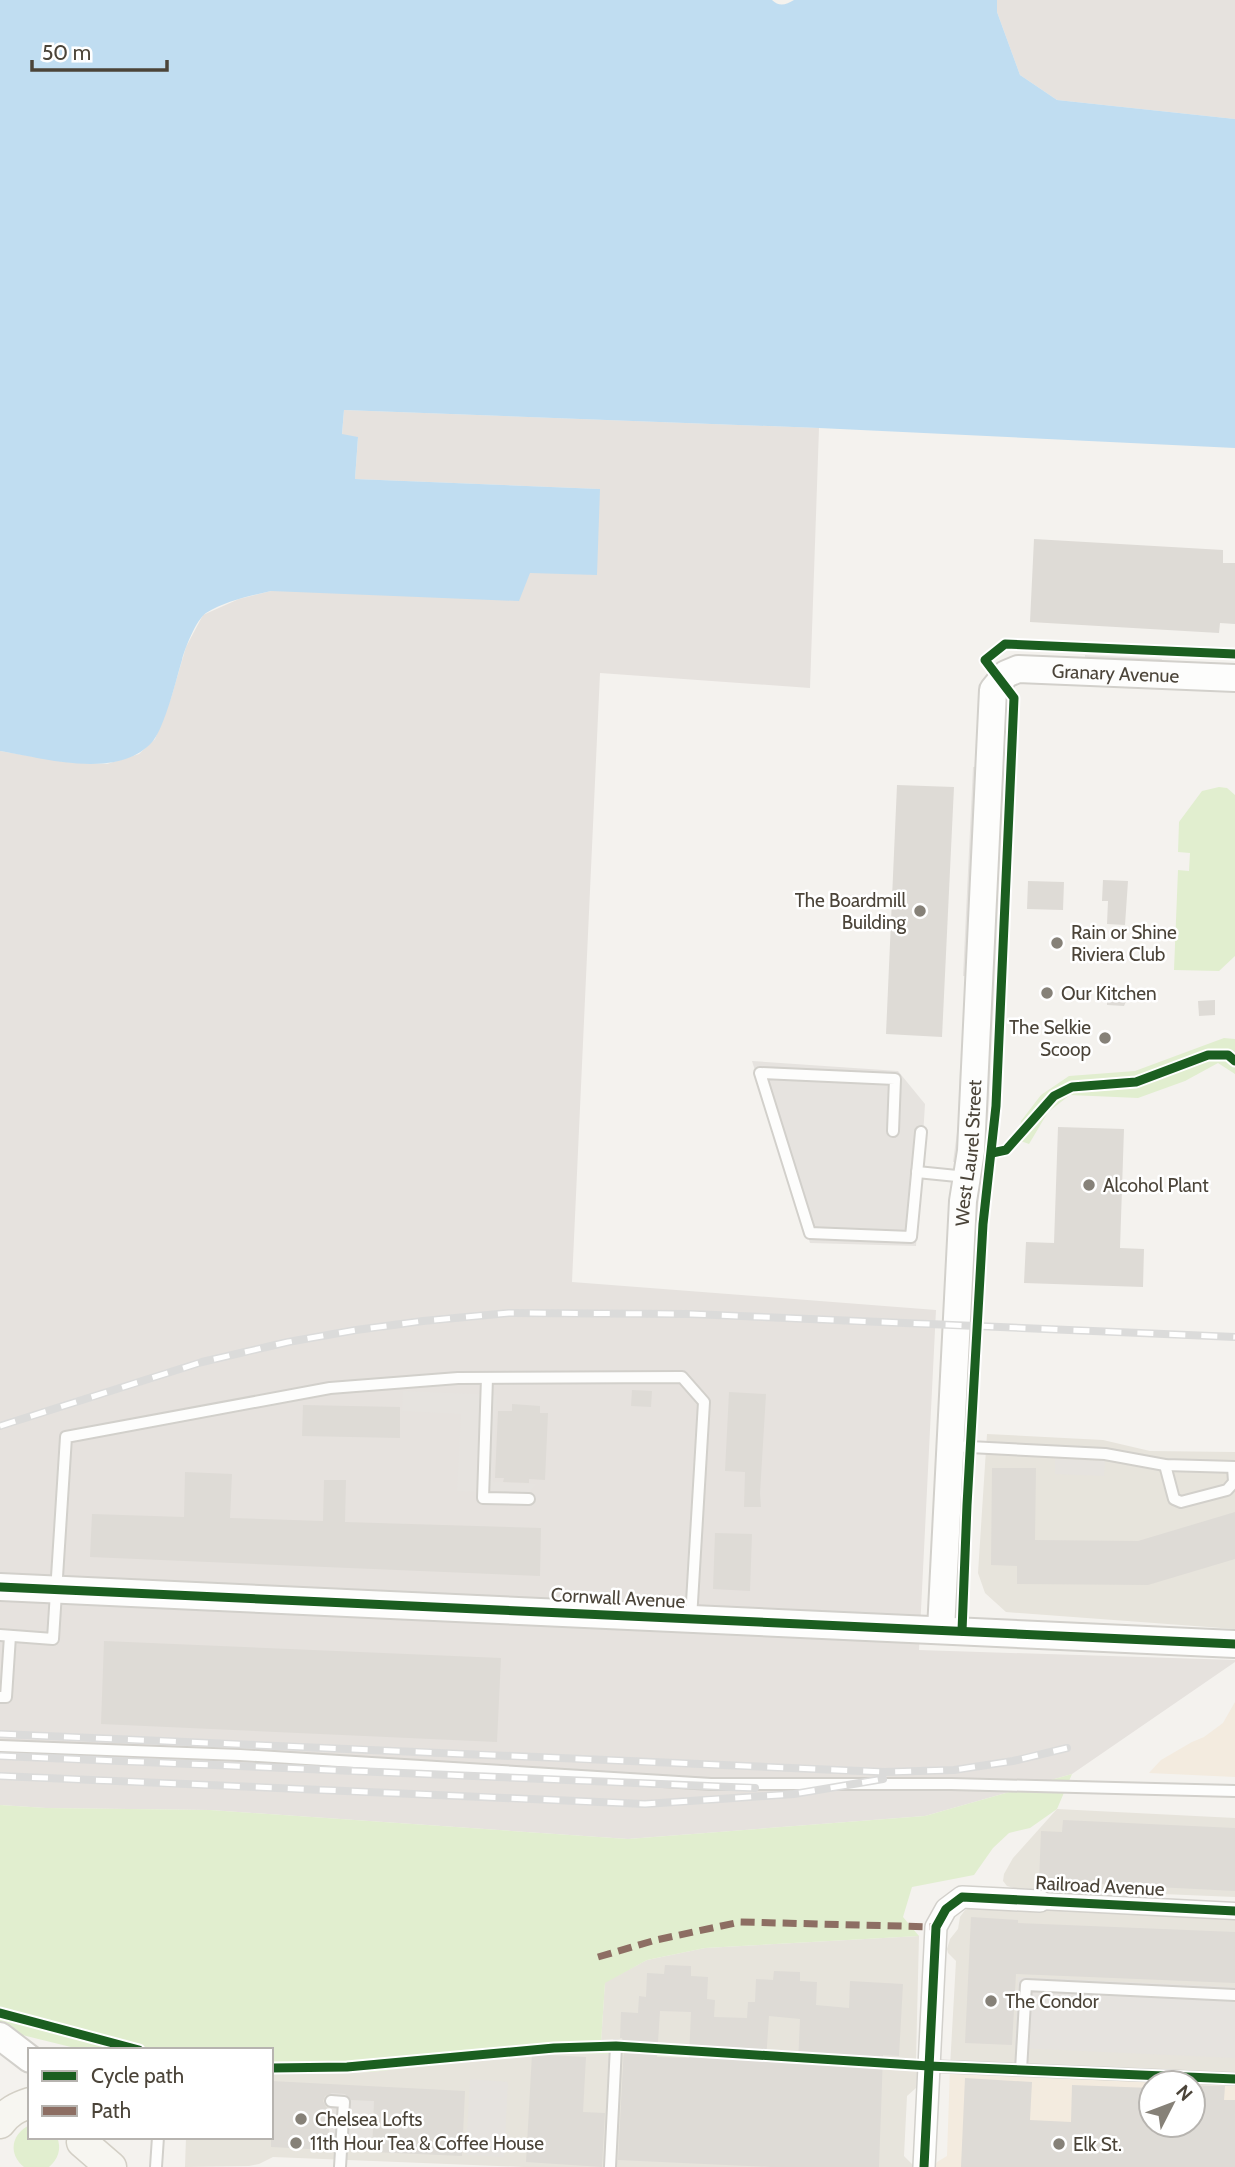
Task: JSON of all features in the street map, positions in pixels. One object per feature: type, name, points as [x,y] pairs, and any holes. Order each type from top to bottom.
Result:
[{"type":"main road","points":[[80,2149],[111,2167]]},
{"type":"street","name":"Granary Avenue","points":[[1000,680],[1018,669],[1235,678]]},
{"type":"street","name":"West Laurel Street","points":[[941,1630],[961,1227],[971,1151],[993,690],[1000,680]]},
{"type":"street","name":"Cornwall Avenue","points":[[0,1587],[1223,1644]]},
{"type":"street","name":"Railroad Avenue","points":[[929,2066],[936,1927],[946,1909],[962,1897],[1235,1911]]},
{"type":"street","points":[[2,2038],[28,2049]]},
{"type":"street","points":[[2,2038],[28,2058]]},
{"type":"street","points":[[924,2167],[929,2066]]},
{"type":"lane","points":[[893,1131],[895,1079],[760,1073],[810,1233],[911,1237],[921,1132]]},
{"type":"lane","points":[[917,1172],[967,1177]]},
{"type":"lane","points":[[0,1697],[6,1697],[5,1636],[53,1639],[66,1437],[330,1388],[458,1378],[682,1377],[704,1402],[691,1619]]},
{"type":"lane","points":[[487,1378],[483,1497],[528,1499]]},
{"type":"lane","points":[[950,1446],[1105,1454],[1165,1465],[1234,1467],[1234,1482],[1227,1490],[1181,1502],[1174,1499],[1165,1465]]},
{"type":"lane","points":[[0,1745],[240,1755],[711,1784],[951,1784],[1235,1791]]},
{"type":"lane","points":[[1021,2070],[1027,1985],[1235,1995]]},
{"type":"lane","points":[[610,2167],[616,2046]]},
{"type":"lane","points":[[929,2066],[1235,2079]]},
{"type":"lane","points":[[331,2101],[344,2102],[340,2167]]},
{"type":"lane","points":[[156,2167],[158,2139]]},
{"type":"shaded area","points":[[997,0],[1235,0],[1235,119],[1057,100],[1020,75],[997,12]]},
{"type":"shaded area","points":[[344,410],[819,428],[810,688],[600,673],[572,1282],[936,1310],[919,1650],[1235,1660],[1072,1774],[925,1816],[628,1839],[210,1810],[0,1805],[0,751],[66,762],[107,764],[139,754],[155,739],[186,647],[203,615],[239,599],[271,591],[530,573],[600,489],[355,479],[358,438],[342,435]]},
{"type":"shaded area","points":[[1085,655],[1162,659],[1161,664],[1085,661]]},
{"type":"shaded area","points":[[973,767],[978,767],[969,976],[963,976]]},
{"type":"shaded area","points":[[752,1061],[898,1071],[925,1104],[916,1246],[810,1243]]},
{"type":"shaded area","points":[[984,1068],[990,1069],[988,1108],[973,1240]]},
{"type":"shaded area","points":[[960,1069],[965,1069],[959,1162],[953,1162],[958,1125]]},
{"type":"shaded area","points":[[403,1391],[497,1395],[493,1482],[536,1484],[528,1494],[457,1491],[461,1414],[402,1411]]},
{"type":"shaded area","points":[[987,1434],[1103,1440],[1150,1451],[1235,1452],[1235,1629],[1006,1612],[985,1593],[978,1573]]},
{"type":"shaded area","points":[[1055,1459],[1105,1461],[1104,1476],[1055,1474]]},
{"type":"shaded area","points":[[1235,1702],[1235,1777],[1149,1773],[1161,1760],[1204,1737],[1223,1723]]},
{"type":"shaded area","points":[[1057,1809],[1235,1818],[1235,1897],[1007,1886],[1003,1881],[1004,1874],[1013,1858]]},
{"type":"shaded area","points":[[972,1907],[1235,1917],[1235,2079],[1207,2078],[1207,2069],[1137,2069],[1137,2075],[950,2067],[956,1961],[947,1949],[965,1910]]},
{"type":"shaded area","points":[[919,1936],[916,2059],[601,2043],[605,1982],[647,1960],[705,1948]]},
{"type":"shaded area","points":[[1018,1977],[1235,1987],[1235,2058],[1015,2048]]},
{"type":"shaded area","points":[[533,2053],[616,2054],[912,2067],[918,2072],[916,2088],[907,2096],[904,2156],[915,2167],[524,2167],[273,2157],[249,2166],[185,2167],[186,2139],[273,2139],[273,2073],[371,2072]]},
{"type":"shaded area","points":[[950,2067],[1137,2075],[1137,2139],[1207,2139],[1207,2078],[1235,2079],[1235,2167],[934,2167],[947,2156]]},
{"type":"shaded area","points":[[470,2079],[508,2082],[504,2157],[466,2155]]},
{"type":"shaded area","points":[[331,2084],[374,2101],[372,2152],[328,2150]]},
{"type":"green space","points":[[1227,788],[1235,795],[1235,956],[1219,971],[1174,970],[1178,870],[1189,871],[1190,853],[1178,852],[1179,822],[1202,791]]},
{"type":"green space","points":[[1224,1038],[1235,1039],[1235,1074],[1218,1063],[1185,1081],[1138,1098],[1070,1095],[1048,1112],[1029,1144],[1018,1140],[1021,1121],[1041,1095],[1069,1076],[1135,1071]]},
{"type":"green space","points":[[1072,1774],[1057,1809],[1030,1828],[1009,1833],[993,1848],[974,1875],[912,1887],[903,1917],[919,1936],[705,1948],[647,1960],[605,1983],[601,2043],[912,2061],[912,2067],[533,2053],[371,2072],[273,2073],[273,2048],[75,2048],[10,2032],[0,2026],[0,1805],[210,1810],[628,1839],[925,1816]]},
{"type":"green space","points":[[28,2126],[28,2139],[57,2139],[58,2154],[49,2167],[24,2167],[19,2162],[14,2144]]},
{"type":"water","points":[[0,0],[772,0],[783,4],[794,0],[997,0],[997,12],[1020,75],[1057,100],[1235,119],[1235,448],[819,428],[344,410],[342,434],[358,437],[355,479],[600,489],[597,575],[530,573],[519,601],[271,591],[238,599],[206,613],[198,622],[186,649],[162,725],[153,741],[138,753],[101,764],[80,764],[0,751]]},
{"type":"building","points":[[1034,539],[1223,550],[1223,563],[1235,563],[1235,624],[1220,623],[1219,633],[1030,622]]},
{"type":"building","name":"The Boardmill Building","points":[[897,785],[954,787],[942,1037],[886,1034]]},
{"type":"building","points":[[1103,880],[1128,881],[1125,925],[1107,924],[1108,901],[1102,901]]},
{"type":"building","points":[[1028,881],[1064,882],[1063,910],[1027,909]]},
{"type":"building","points":[[1107,990],[1131,990],[1124,1006],[1107,1005]]},
{"type":"building","points":[[1215,1000],[1215,1015],[1199,1016],[1198,1001]]},
{"type":"building","name":"Alcohol Plant","points":[[1058,1127],[1124,1129],[1120,1248],[1144,1249],[1143,1287],[1024,1283],[1026,1242],[1054,1243]]},
{"type":"building","points":[[632,1390],[652,1391],[651,1407],[631,1406]]},
{"type":"building","points":[[729,1392],[766,1394],[761,1507],[744,1507],[745,1472],[725,1471]]},
{"type":"building","points":[[512,1404],[540,1406],[540,1413],[548,1413],[545,1480],[529,1479],[529,1483],[503,1482],[504,1478],[495,1478],[498,1411],[512,1411]]},
{"type":"building","points":[[303,1405],[400,1407],[400,1438],[302,1436]]},
{"type":"building","points":[[992,1468],[1036,1468],[1035,1540],[1138,1541],[1235,1512],[1235,1559],[1148,1585],[1017,1584],[1017,1566],[991,1565]]},
{"type":"building","points":[[185,1472],[232,1474],[230,1518],[323,1521],[324,1480],[346,1480],[345,1522],[541,1528],[540,1576],[90,1557],[92,1514],[184,1517]]},
{"type":"building","points":[[715,1533],[752,1534],[750,1591],[713,1589]]},
{"type":"building","points":[[104,1641],[501,1658],[497,1742],[101,1724]]},
{"type":"building","points":[[1063,1820],[1235,1828],[1235,1891],[1039,1881],[1041,1831],[1062,1832]]},
{"type":"building","points":[[971,1917],[1018,1920],[1018,1923],[1235,1932],[1235,1983],[1016,1974],[1012,2045],[965,2043]]},
{"type":"building","points":[[665,1965],[691,1966],[691,1976],[708,1977],[707,1999],[715,2000],[714,2017],[747,2018],[748,2002],[755,2002],[756,1979],[773,1980],[774,1971],[800,1972],[800,1981],[817,1982],[816,2005],[849,2008],[850,1981],[903,1984],[899,2056],[883,2055],[879,2167],[771,2167],[618,2160],[624,2046],[620,2038],[621,2012],[638,2013],[639,1996],[646,1997],[647,1973],[664,1974]],"holes":[[[660,2011],[691,2012],[689,2058],[657,2057]],[[769,2016],[800,2019],[798,2063],[766,2061]]]},
{"type":"building","points":[[532,2054],[586,2057],[583,2112],[605,2113],[602,2167],[526,2162]]},
{"type":"building","points":[[965,2078],[1032,2082],[1030,2120],[1071,2122],[1072,2085],[1137,2087],[1137,2139],[1207,2139],[1207,2085],[1225,2086],[1224,2100],[1235,2100],[1235,2167],[961,2167]]},
{"type":"building","points":[[273,2081],[465,2091],[462,2156],[372,2152],[374,2101],[351,2100],[345,2094],[332,2093],[325,2096],[323,2101],[330,2109],[328,2150],[271,2147]]},
{"type":"railway","points":[[0,1426],[202,1362],[288,1342],[423,1321],[509,1313],[691,1314],[1235,1337]]},
{"type":"railway","points":[[0,1734],[884,1772],[954,1770],[1013,1761],[1067,1748]]},
{"type":"railway","points":[[0,1756],[755,1788]]},
{"type":"railway","points":[[0,1776],[645,1804],[794,1794],[883,1779]]},
{"type":"marked path","points":[[598,1957],[656,1940],[740,1922],[936,1927]]},
{"type":"cycle path","points":[[962,1631],[983,1224],[996,1106],[1014,698],[985,660],[1005,644],[1235,654]]},
{"type":"cycle path","points":[[992,1153],[1006,1150],[1054,1096],[1072,1087],[1136,1082],[1208,1055],[1228,1055],[1235,1061]]},
{"type":"cycle path","points":[[0,1587],[1235,1644]]},
{"type":"cycle path","points":[[924,2167],[936,1927],[946,1909],[962,1897],[1235,1911]]},
{"type":"cycle path","points":[[0,2013],[131,2048]]},
{"type":"cycle path","points":[[273,2068],[347,2067],[554,2048],[616,2046],[929,2066],[1235,2079]]},
{"type":"place","name":"The Boardmill Building","points":[[920,911]]},
{"type":"place","name":"Rain or Shine Riviera Club","points":[[1057,943]]},
{"type":"place","name":"Our Kitchen","points":[[1047,993]]},
{"type":"place","name":"The Selkie Scoop","points":[[1105,1038]]},
{"type":"place","name":"Alcohol Plant","points":[[1089,1185]]},
{"type":"place","name":"The Condor","points":[[991,2001]]},
{"type":"place","name":"Chelsea Lofts","points":[[301,2119]]},
{"type":"place","name":"11th Hour Tea & Coffee House","points":[[296,2143]]},
{"type":"place","name":"Elk St.","points":[[1059,2144]]}]
